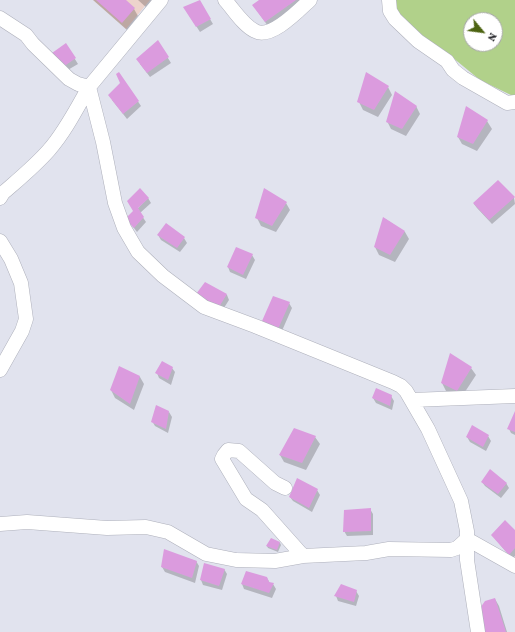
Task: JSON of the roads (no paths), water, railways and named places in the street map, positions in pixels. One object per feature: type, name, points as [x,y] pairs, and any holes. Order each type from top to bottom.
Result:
[{"type":"street","points":[[0,198],[3,193],[31,168],[49,149],[71,119],[89,87],[161,0]]},
{"type":"street","points":[[225,0],[250,28],[257,33],[267,32],[282,25],[310,0]]},
{"type":"street","points":[[389,0],[390,11],[395,19],[418,41],[447,61],[453,70],[462,78],[507,103],[515,102]]},
{"type":"street","points":[[0,18],[26,34],[33,44],[69,79],[78,84],[89,87]]},
{"type":"street","points":[[89,87],[103,142],[115,203],[124,228],[138,252],[163,276],[204,306],[393,382],[401,386],[412,400],[443,460],[461,501],[467,531],[467,560],[478,632]]},
{"type":"street","points":[[0,241],[11,259],[21,282],[26,320],[22,331],[0,370]]},
{"type":"street","points":[[412,400],[515,396]]},
{"type":"street","points":[[285,488],[275,483],[239,451],[228,450],[224,455],[222,460],[246,499],[262,510],[303,556]]},
{"type":"street","points":[[0,524],[27,522],[107,528],[146,527],[168,532],[206,554],[236,560],[275,561],[303,556],[366,553],[389,549],[451,550],[457,548],[467,539]]},
{"type":"street","points":[[467,539],[515,566]]}]
